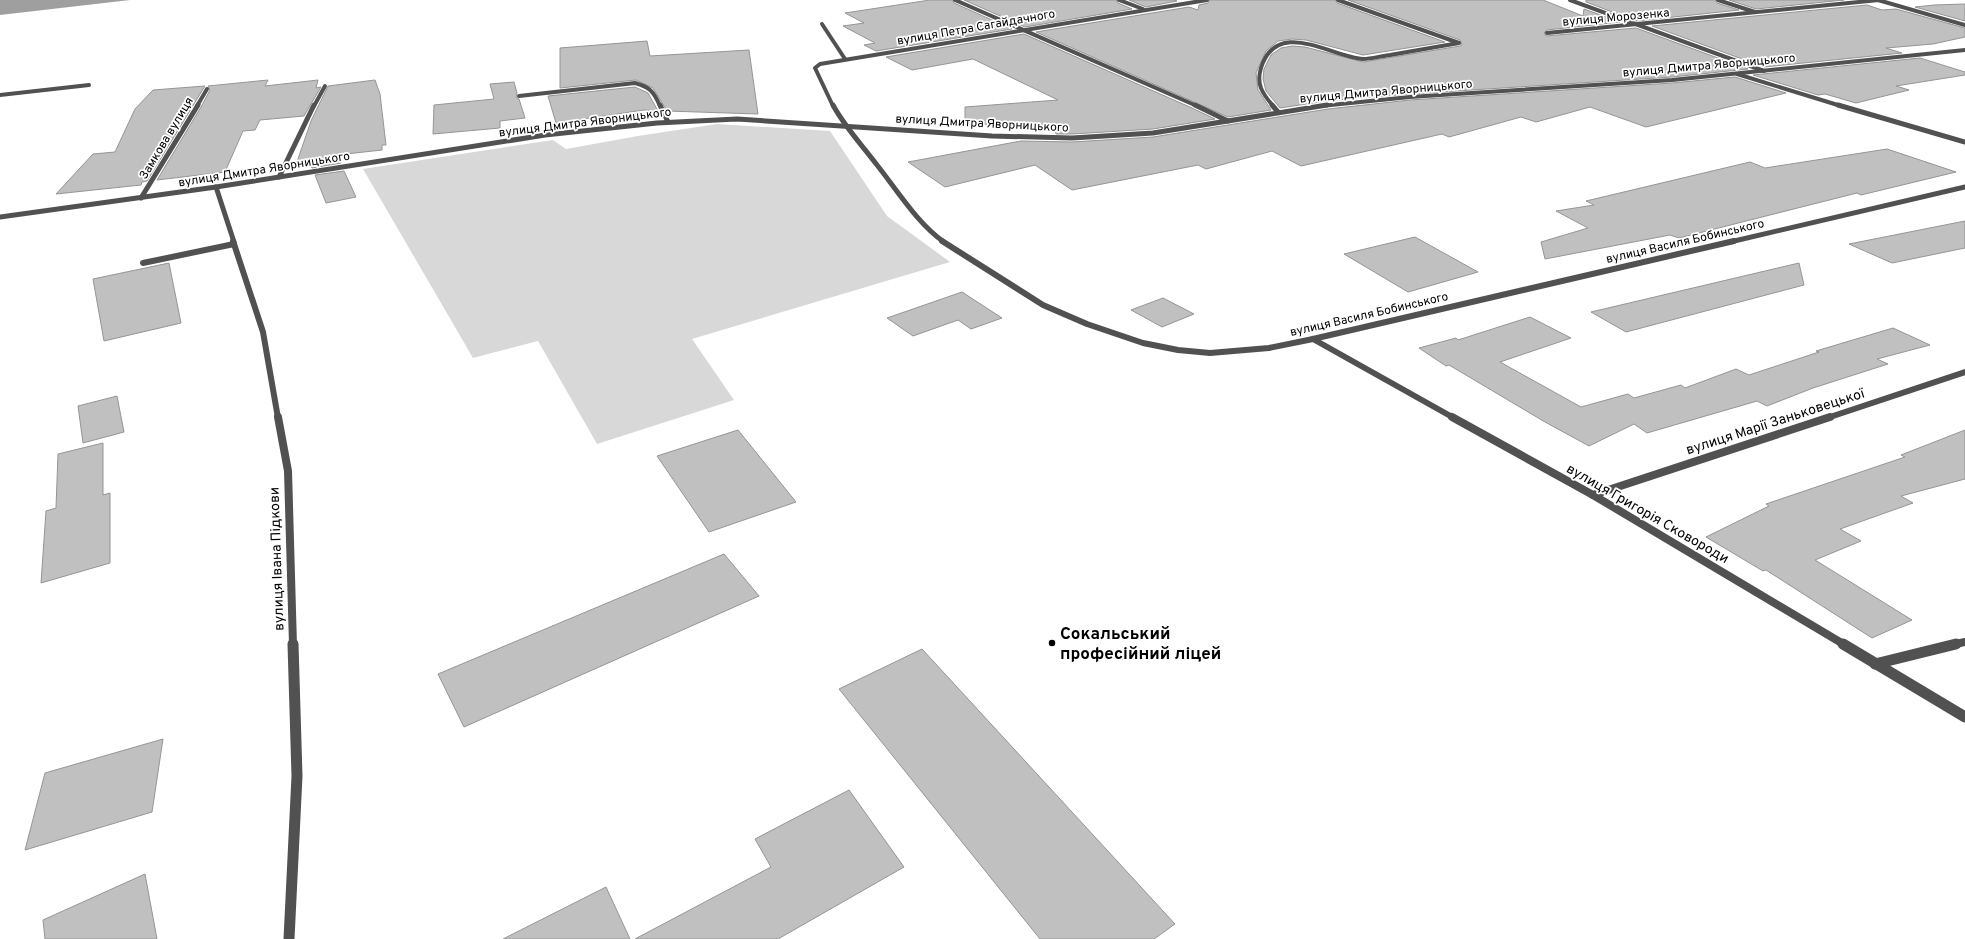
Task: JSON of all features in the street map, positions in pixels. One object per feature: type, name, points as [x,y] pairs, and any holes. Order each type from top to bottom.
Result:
[{"type":"street","points":[[955,0],[1181,98],[1228,121]]},
{"type":"street","points":[[1119,0],[1143,9]]},
{"type":"street","name":"вулиця Петра Сагайдачного","points":[[847,126],[834,107],[815,68],[820,64],[1022,29],[1207,0]]},
{"type":"street","points":[[1278,112],[1261,91],[1257,79],[1266,55],[1275,46],[1289,43],[1307,42],[1363,59],[1459,43],[1338,0]]},
{"type":"street","points":[[1570,0],[1764,71]]},
{"type":"street","points":[[1718,0],[1758,12]]},
{"type":"street","points":[[1878,0],[1965,25]]},
{"type":"street","name":"вулиця Морозенка","points":[[1547,33],[1878,0]]},
{"type":"street","points":[[822,24],[846,59]]},
{"type":"street","name":"вулиця Дмитра Яворницького","points":[[0,217],[216,187],[545,135],[615,126],[737,119],[992,136],[1072,138],[1152,133],[1331,104],[1410,96],[1672,80],[1965,50]]},
{"type":"street","points":[[1737,74],[1965,142]]},
{"type":"street","points":[[519,96],[635,83],[647,86],[656,96],[668,122]]},
{"type":"street","points":[[0,95],[89,85]]},
{"type":"street","points":[[279,177],[303,125],[325,86]]},
{"type":"street","name":"Замкова вулиця","points":[[140,198],[149,186],[207,89]]},
{"type":"street","name":"вулиця Василя Бобинського","points":[[847,126],[914,212],[934,235],[966,257],[1043,305],[1087,324],[1143,343],[1178,350],[1217,352],[1269,348],[1313,339],[1965,187]]},
{"type":"street","name":"вулиця Івана Підкови","points":[[216,187],[262,332],[288,471],[296,776],[289,939]]},
{"type":"street","points":[[143,263],[234,244]]},
{"type":"street","name":"вулиця Григорія Сковороди","points":[[1313,339],[1593,495],[1965,717]]},
{"type":"street","name":"вулиця Марії Заньковецької","points":[[1593,495],[1965,372]]},
{"type":"street","points":[[1875,664],[1965,642]]},
{"type":"shaded area","points":[[0,0],[130,0],[0,15]]},
{"type":"shaded area","points":[[717,124],[830,131],[887,216],[950,262],[692,339],[734,400],[597,444],[538,341],[473,358],[363,169],[553,140],[566,149]]},
{"type":"building","points":[[930,0],[952,0],[954,3],[1012,29],[876,51],[864,45],[875,43],[843,26],[864,23],[845,13]]},
{"type":"building","points":[[964,0],[1116,0],[1118,3],[1132,9],[1025,27]]},
{"type":"building","points":[[1129,0],[1174,0],[1177,1],[1146,7]]},
{"type":"building","points":[[1210,0],[1335,0],[1337,3],[1445,42],[1363,55],[1306,40],[1292,39],[1278,41],[1266,51],[1256,73],[1258,90],[1271,110],[1228,117],[1036,32],[1189,7],[1198,10],[1199,5],[1208,3]]},
{"type":"building","points":[[1348,0],[1543,0],[1583,16],[1584,9],[1620,22],[1547,30],[1544,33],[1546,36],[1636,28],[1748,69],[1672,77],[1326,101],[1280,108],[1266,91],[1263,79],[1264,69],[1271,55],[1281,48],[1292,46],[1305,47],[1363,62],[1462,45],[1460,40]]},
{"type":"building","points":[[1586,0],[1715,0],[1717,3],[1739,10],[1636,21],[1586,2]]},
{"type":"building","points":[[1729,0],[1844,0],[1756,9]]},
{"type":"building","points":[[1965,4],[1965,21],[1915,7],[1934,5]]},
{"type":"building","points":[[1867,5],[1882,10],[1896,9],[1965,28],[1965,37],[1933,44],[1886,48],[1902,53],[1764,67],[1652,26]]},
{"type":"building","points":[[1024,34],[1215,119],[1153,129],[1072,134],[1056,134],[1055,128],[965,123],[965,107],[1058,100],[973,59],[912,70],[886,57]]},
{"type":"building","points":[[647,41],[650,56],[749,50],[758,114],[667,111],[653,88],[636,80],[560,88],[560,48]]},
{"type":"building","points":[[1920,58],[1965,72],[1965,75],[1896,86],[1909,90],[1856,103],[1825,94],[1818,95],[1753,75]]},
{"type":"building","points":[[1735,77],[1786,93],[1646,127],[1590,107],[1536,122],[1521,117],[1449,137],[1442,134],[1301,166],[1272,151],[1206,169],[1198,165],[1072,190],[1035,165],[945,187],[908,162],[1021,141],[1072,142],[1153,137],[1328,109],[1410,100],[1672,83]]},
{"type":"building","points":[[268,80],[265,86],[318,80],[316,88],[321,87],[304,116],[260,120],[255,130],[243,131],[225,172],[157,180],[201,107],[210,90],[208,86]]},
{"type":"building","points":[[375,80],[380,94],[386,145],[382,145],[382,150],[337,155],[341,163],[312,168],[309,161],[297,162],[311,121],[328,86]]},
{"type":"building","points":[[514,82],[517,93],[516,97],[519,99],[525,118],[500,121],[500,128],[433,134],[434,105],[494,99],[490,84]]},
{"type":"building","points":[[205,86],[147,181],[142,182],[141,185],[56,194],[93,154],[115,152],[135,109],[153,90]]},
{"type":"building","points":[[635,87],[648,93],[658,111],[644,110],[556,123],[548,96]]},
{"type":"building","points":[[1887,149],[1956,172],[1861,195],[1857,193],[1679,238],[1670,235],[1545,259],[1541,242],[1588,228],[1556,211],[1594,205],[1586,201],[1750,162],[1765,168]]},
{"type":"building","points":[[344,171],[356,197],[326,203],[315,175]]},
{"type":"building","points":[[1965,221],[1965,248],[1892,263],[1849,244]]},
{"type":"building","points":[[1415,237],[1478,272],[1408,292],[1344,254]]},
{"type":"building","points":[[169,263],[181,323],[104,341],[93,279]]},
{"type":"building","points":[[1799,263],[1804,285],[1626,332],[1591,312]]},
{"type":"building","points":[[962,292],[1002,318],[971,329],[958,320],[913,336],[887,318]]},
{"type":"building","points":[[1163,298],[1194,314],[1162,327],[1131,310]]},
{"type":"building","points":[[1530,317],[1571,338],[1500,362],[1581,407],[1628,394],[1634,398],[1681,385],[1685,388],[1736,369],[1749,375],[1819,352],[1816,351],[1893,328],[1930,345],[1877,359],[1888,364],[1813,388],[1767,406],[1757,401],[1647,433],[1634,424],[1589,446],[1545,422],[1449,365],[1446,366],[1419,348],[1456,338],[1458,340]]},
{"type":"building","points":[[117,396],[124,432],[83,443],[78,406]]},
{"type":"building","points":[[738,430],[796,502],[709,532],[657,456]]},
{"type":"building","points":[[1965,430],[1965,479],[1901,496],[1913,503],[1840,529],[1861,541],[1815,560],[1912,620],[1872,638],[1766,570],[1763,571],[1706,537],[1769,506],[1766,504],[1905,457],[1901,455]]},
{"type":"building","points":[[103,443],[103,495],[110,493],[110,563],[41,583],[46,511],[56,508],[58,454]]},
{"type":"building","points":[[724,554],[759,596],[464,727],[438,674]]},
{"type":"building","points":[[922,649],[1175,924],[1154,939],[1040,939],[839,689]]},
{"type":"building","points":[[163,739],[152,812],[25,850],[45,773]]},
{"type":"building","points":[[849,790],[904,867],[778,939],[635,939],[771,867],[755,839]]},
{"type":"building","points":[[145,874],[157,939],[45,939],[43,920]]},
{"type":"building","points":[[606,887],[630,939],[503,939]]},
{"type":"place","name":"Сокальський професійний ліцей","points":[[1052,643]]}]
